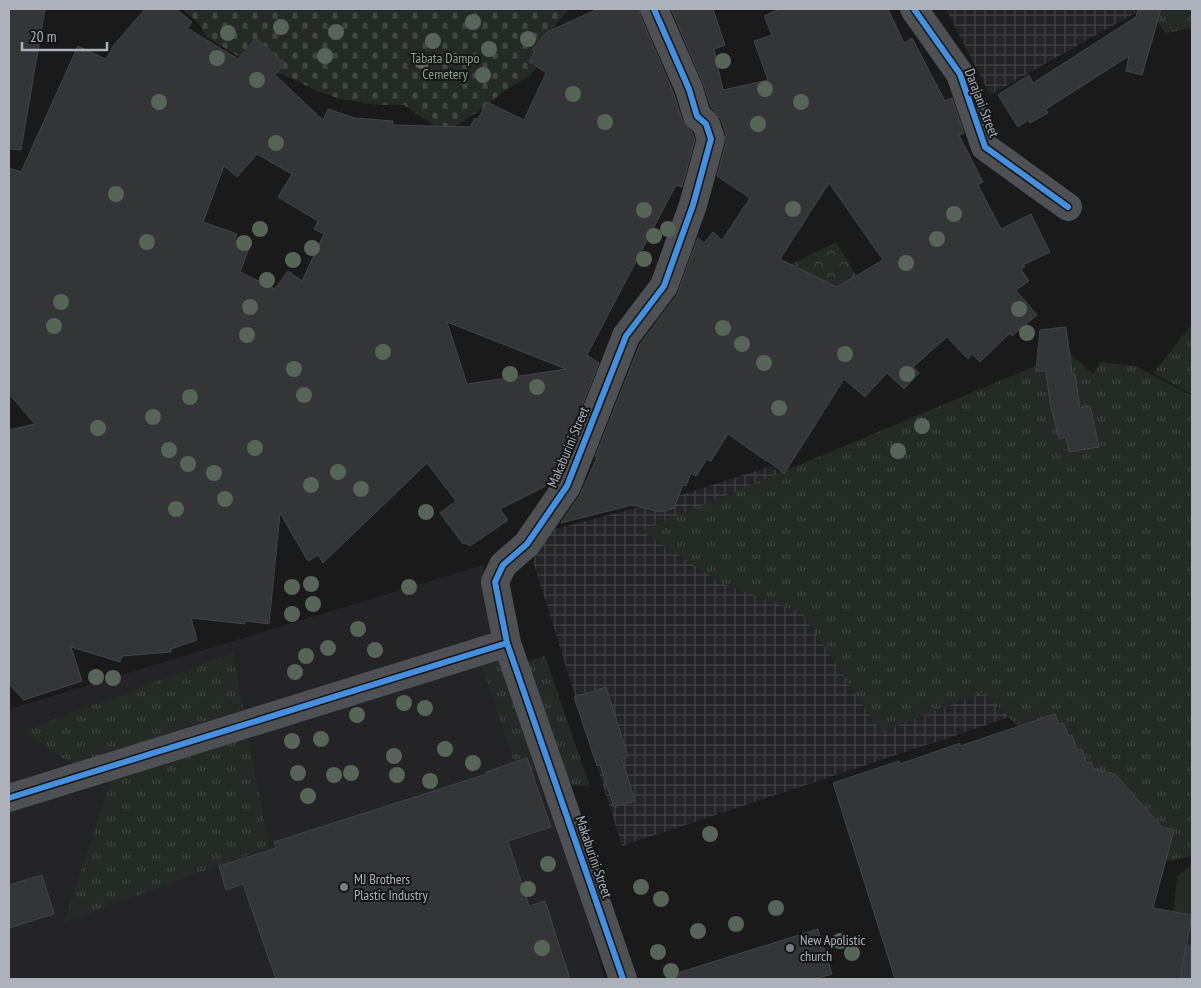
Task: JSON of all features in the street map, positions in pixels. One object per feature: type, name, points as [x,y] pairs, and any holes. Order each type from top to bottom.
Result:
[{"type":"street","name":"Makaburini Street","points":[[623,979],[507,642],[495,582],[503,566],[527,544],[567,486],[626,336],[664,286],[693,205],[711,139],[706,124],[697,116],[689,89],[654,9]]},
{"type":"street","name":"Darajani Street","points":[[914,9],[960,74],[985,147],[1068,207]]},
{"type":"street","points":[[9,798],[507,642]]},
{"type":"shaded area","points":[[946,9],[1135,9],[1135,13],[990,95]]},
{"type":"shaded area","points":[[771,466],[1050,704],[622,846],[533,561],[547,531],[659,502]]},
{"type":"shaded area","points":[[483,565],[605,979],[9,979],[9,709]]},
{"type":"green space","name":"Tabata Dampo Cemetery","points":[[183,9],[569,9],[556,24],[541,61],[531,75],[507,89],[482,109],[445,133],[404,105],[377,105],[340,99],[241,58],[205,36],[200,25]]},
{"type":"green space","points":[[1145,9],[1192,9],[1192,28],[1166,33]]},
{"type":"green space","points":[[836,242],[862,285],[843,298],[788,266]]},
{"type":"green space","points":[[1192,324],[1192,394],[1153,373]]},
{"type":"green space","points":[[1069,352],[1093,374],[1101,362],[1136,366],[1192,396],[1192,856],[1153,864],[984,692],[881,732],[802,613],[721,583],[641,531]]},
{"type":"green space","points":[[233,653],[269,847],[64,923],[109,785],[53,752],[23,731]]},
{"type":"green space","points":[[545,656],[590,786],[564,785],[522,663]]},
{"type":"green space","points":[[504,658],[534,770],[517,770],[481,664]]},
{"type":"green space","points":[[1192,864],[1192,979],[1167,979],[1177,877]]},
{"type":"building","points":[[9,9],[45,9],[21,150],[9,149]]},
{"type":"building","points":[[145,9],[176,9],[192,22],[187,28],[238,59],[256,38],[285,63],[275,75],[323,120],[328,109],[355,118],[393,121],[393,125],[470,127],[475,118],[478,119],[487,102],[524,120],[546,73],[529,61],[535,52],[532,50],[547,32],[598,9],[639,9],[674,94],[682,120],[695,139],[682,187],[676,185],[587,355],[599,363],[553,479],[548,485],[500,509],[508,520],[470,546],[465,543],[463,544],[440,513],[456,501],[427,463],[323,563],[318,555],[308,561],[280,513],[269,624],[245,621],[245,624],[191,618],[197,640],[171,649],[171,652],[122,656],[120,662],[71,647],[82,681],[24,700],[9,684],[9,430],[35,424],[9,394],[9,168],[21,172],[78,46],[106,59],[114,45]],"holes":[[[257,154],[292,174],[278,197],[318,221],[314,229],[324,234],[302,281],[288,271],[275,289],[240,272],[250,246],[235,240],[237,234],[203,222],[224,166],[237,177]],[[447,322],[566,369],[467,384]]]},
{"type":"building","points":[[671,9],[713,9],[725,45],[714,49],[723,90],[768,80],[754,41],[772,35],[764,16],[780,9],[888,9],[904,43],[912,38],[945,101],[952,98],[964,133],[959,135],[983,182],[978,185],[1001,229],[1031,214],[1050,252],[1023,265],[1025,267],[1021,269],[1029,281],[1016,290],[1037,315],[1012,336],[1010,333],[980,362],[972,354],[968,359],[947,337],[913,367],[919,373],[904,389],[887,373],[865,397],[844,379],[784,474],[767,460],[728,434],[711,461],[707,459],[696,476],[691,473],[686,486],[683,485],[674,508],[660,512],[632,505],[561,523],[580,495],[598,455],[595,457],[640,344],[677,295],[698,238],[704,243],[713,232],[722,240],[750,198],[717,176],[726,143],[726,134],[721,119],[711,107],[703,83]],"holes":[[[829,183],[883,260],[837,287],[780,259]]]},
{"type":"building","points":[[1138,9],[1161,9],[1142,75],[1126,71],[1129,56],[1046,109],[1048,113],[1030,123],[1028,120],[1018,127],[998,95],[1029,75],[1033,83],[1136,17]]},
{"type":"building","points":[[1066,327],[1072,374],[1075,374],[1080,408],[1090,406],[1099,447],[1069,452],[1066,437],[1059,439],[1050,403],[1046,371],[1036,371],[1040,330]]},
{"type":"building","points":[[606,687],[628,756],[622,759],[635,801],[614,807],[600,765],[597,766],[574,697]]},
{"type":"building","points":[[1055,714],[1059,724],[1063,723],[1069,736],[1072,735],[1077,750],[1082,749],[1086,763],[1091,762],[1094,769],[1115,774],[1162,827],[1174,830],[1153,908],[1192,915],[1180,979],[895,979],[833,783],[899,761],[900,764],[960,743],[960,746]]},
{"type":"building","points":[[527,758],[551,827],[508,841],[529,906],[545,901],[570,979],[276,979],[243,884],[226,890],[219,866],[276,848],[274,842],[487,774],[486,772]]},
{"type":"building","points":[[42,875],[54,914],[9,928],[9,885]]},
{"type":"building","name":"New Apolistic church","points":[[818,929],[832,974],[816,979],[674,979],[674,974]]},
{"type":"waterway","points":[[1190,979],[1192,970]]},
{"type":"cycle path","points":[[623,979],[507,643],[495,582],[503,565],[527,544],[567,486],[626,336],[664,286],[693,205],[711,139],[706,124],[697,116],[689,89],[654,9]]},
{"type":"cycle path","points":[[914,9],[960,74],[985,147],[1068,207]]},
{"type":"cycle path","points":[[9,798],[507,643]]},
{"type":"place","name":"MJ Brothers Plastic Industry","points":[[344,887]]},
{"type":"place","name":"New Apolistic church","points":[[790,948]]}]
